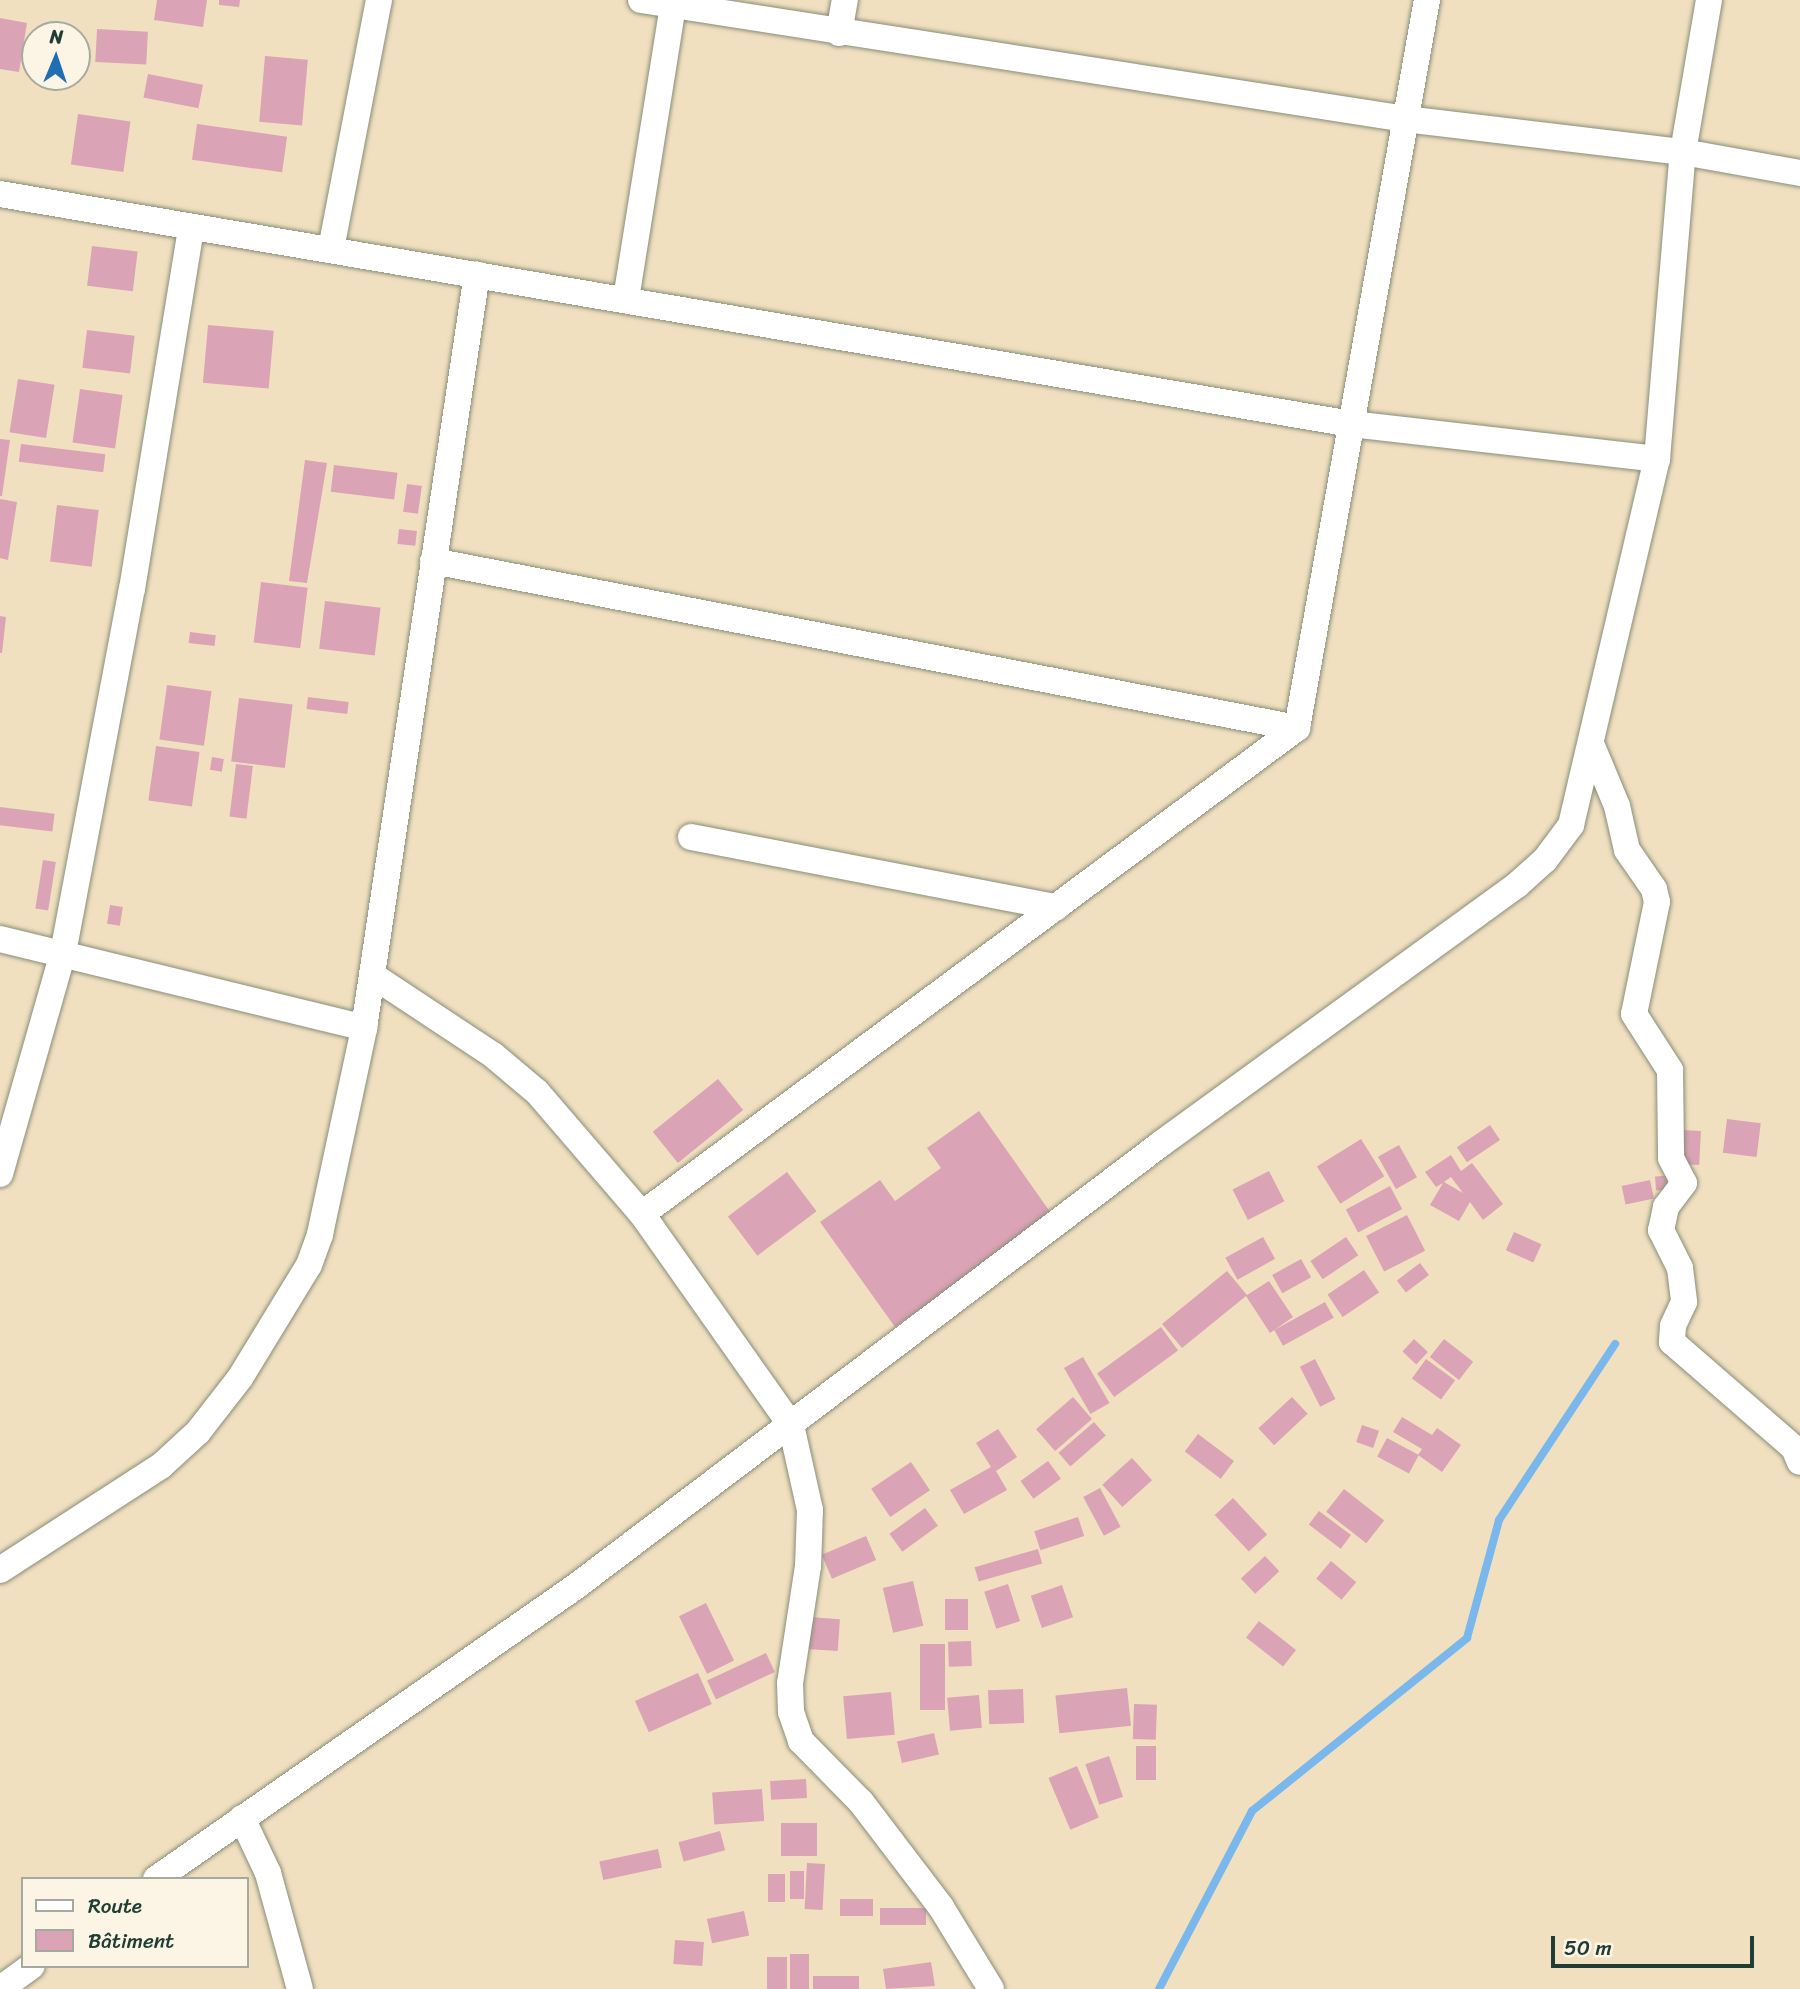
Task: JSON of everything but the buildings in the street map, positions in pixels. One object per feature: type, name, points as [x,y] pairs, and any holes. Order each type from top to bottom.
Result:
[{"type":"street","points":[[331,249],[379,0]]},
{"type":"street","points":[[641,0],[839,33],[1405,119],[1683,152],[1800,173]]},
{"type":"street","points":[[839,33],[845,0]]},
{"type":"street","points":[[642,1214],[1297,728],[1427,0]]},
{"type":"street","points":[[159,1877],[575,1587],[1162,1143],[1517,885],[1545,860],[1571,825],[1592,746],[1598,702],[1657,459],[1683,152],[1709,0]]},
{"type":"street","points":[[626,299],[673,7]]},
{"type":"street","points":[[0,194],[1351,424],[1657,459]]},
{"type":"street","points":[[0,1174],[62,953],[132,589],[191,227]]},
{"type":"street","points":[[0,1570],[161,1466],[198,1432],[240,1378],[309,1265],[364,1028],[477,274]]},
{"type":"street","points":[[433,561],[1297,728]]},
{"type":"street","points":[[1592,746],[1618,806],[1627,850],[1654,889],[1657,902],[1634,1014],[1670,1070],[1671,1158],[1684,1183],[1666,1207],[1661,1230],[1680,1268],[1684,1302],[1673,1326],[1672,1342],[1794,1448],[1800,1462]]},
{"type":"street","points":[[691,837],[1056,907]]},
{"type":"street","points":[[0,939],[364,1028]]},
{"type":"street","points":[[372,975],[493,1055],[537,1092],[642,1214],[791,1425],[810,1510],[808,1566],[790,1683],[791,1712],[800,1741],[860,1802],[941,1907],[990,1989]]},
{"type":"street","points":[[242,1818],[268,1873],[300,1989]]},
{"type":"street","points":[[0,1989],[29,1968]]},
{"type":"waterway","points":[[1159,1989],[1252,1811],[1467,1638],[1499,1520],[1615,1344]]}]
